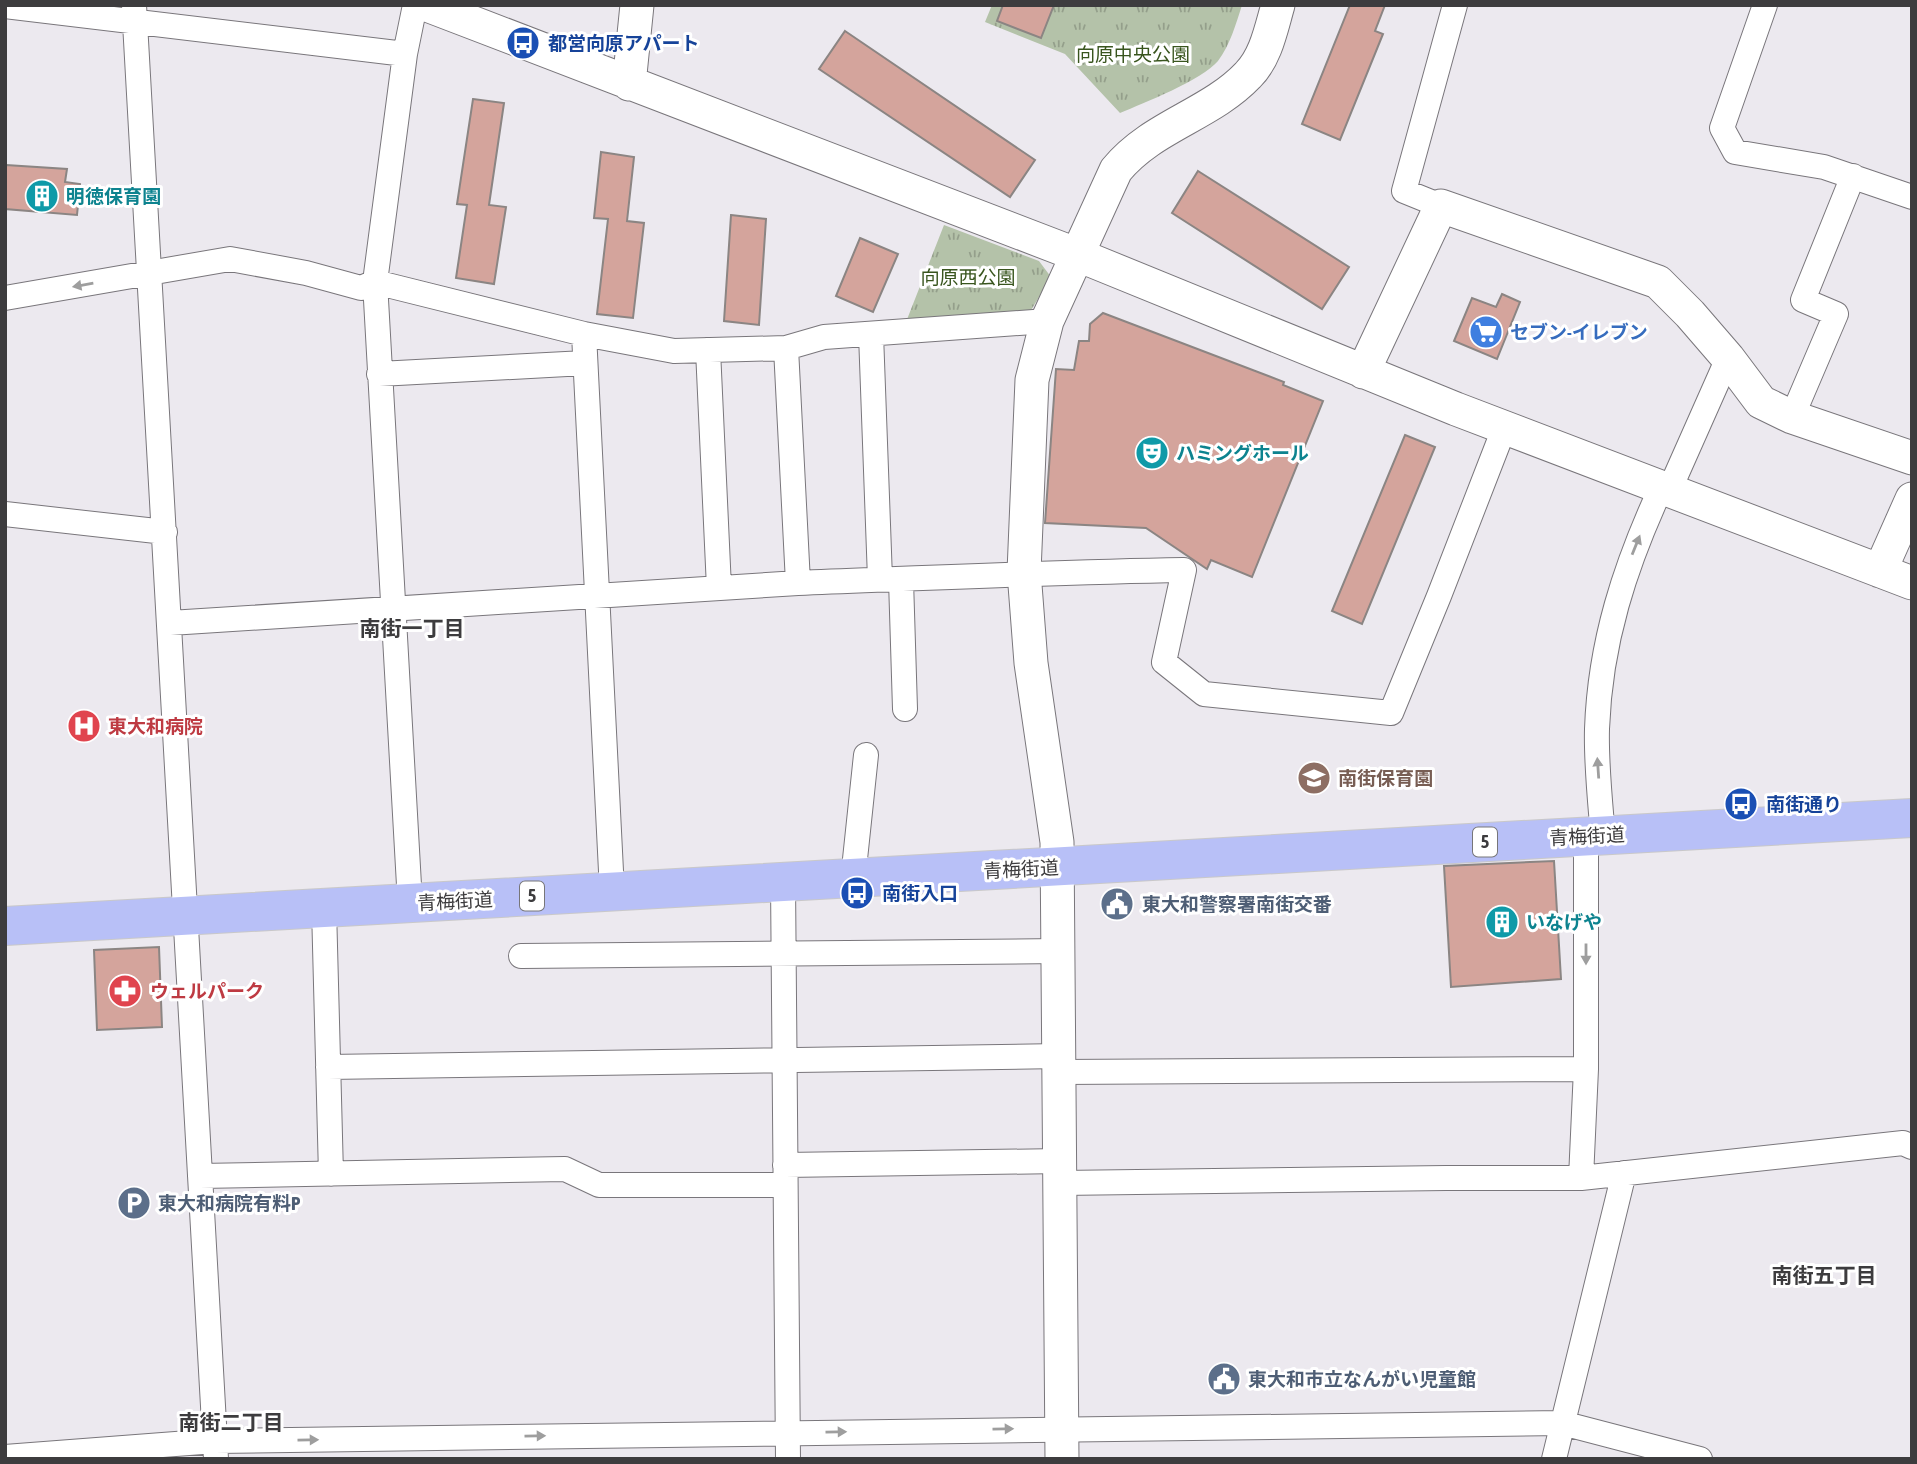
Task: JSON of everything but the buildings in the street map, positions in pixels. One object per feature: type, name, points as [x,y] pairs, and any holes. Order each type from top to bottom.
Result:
[{"type":"main road","name":"青梅街道","points":[[5,926],[1912,818]]},
{"type":"street","points":[[410,903],[375,282],[405,54],[415,5]]},
{"type":"street","points":[[427,5],[1078,255],[1363,372],[1912,583]]},
{"type":"street","points":[[629,84],[637,5]]},
{"type":"street","points":[[1062,1443],[1058,842],[1031,663],[1024,572],[1032,380],[1047,321],[1116,170],[1131,152],[1203,108],[1249,74],[1266,46],[1278,5]]},
{"type":"street","points":[[1455,5],[1404,191],[1658,282],[1728,358],[1761,402],[1791,417],[1912,458]]},
{"type":"street","points":[[1765,5],[1722,128],[1735,152],[1824,167],[1912,197]]},
{"type":"street","points":[[5,6],[134,14],[405,54]]},
{"type":"street","points":[[134,14],[216,1450]]},
{"type":"street","points":[[1791,417],[1836,314],[1803,300],[1853,176]]},
{"type":"street","points":[[1363,372],[1441,206]]},
{"type":"street","points":[[5,298],[230,259],[362,288],[375,282],[584,334],[674,351],[786,348],[824,337],[1047,321]]},
{"type":"street","points":[[584,334],[612,891]]},
{"type":"street","points":[[871,334],[891,580],[905,709]]},
{"type":"street","points":[[786,348],[798,583]]},
{"type":"street","points":[[708,350],[719,588]]},
{"type":"street","points":[[1581,1178],[1597,726],[1607,645],[1619,591],[1636,544],[1728,358]]},
{"type":"street","points":[[379,374],[585,363]]},
{"type":"street","points":[[170,623],[798,583],[1024,572],[1184,570],[1164,662],[1204,694],[1391,713],[1505,426]]},
{"type":"street","points":[[1880,571],[1912,499]]},
{"type":"street","points":[[5,514],[165,532]]},
{"type":"street","points":[[853,878],[866,755]]},
{"type":"street","points":[[783,881],[788,1459]]},
{"type":"street","points":[[324,908],[331,1174]]},
{"type":"street","points":[[521,956],[1059,951]]},
{"type":"street","points":[[328,1067],[785,1060],[1586,1069]]},
{"type":"street","points":[[200,1176],[565,1169],[599,1185],[785,1175],[1060,1172],[1581,1178],[1903,1143],[1912,1147]]},
{"type":"street","points":[[1554,1459],[1624,1173]]},
{"type":"street","points":[[5,1457],[216,1450],[623,1447],[787,1432],[1062,1443],[1562,1423],[1700,1459]]},
{"type":"green space","name":"向原中央公園","points":[[992,5],[1242,5],[1226,48],[1218,61],[1199,76],[1120,113],[1065,54],[985,22]]},
{"type":"green space","name":"向原西公園","points":[[944,225],[1039,261],[1051,277],[1030,312],[906,322]]},
{"type":"place","name":"都営向原アパート","points":[[523,43]]},
{"type":"place","name":"明徳保育園","points":[[42,196]]},
{"type":"place","name":"セブン-イレブン","points":[[1486,332]]},
{"type":"place","name":"ハミングホール","points":[[1152,453]]},
{"type":"place","name":"東大和病院","points":[[84,726]]},
{"type":"place","name":"南街保育園","points":[[1314,778]]},
{"type":"place","name":"南街通り","points":[[1741,804]]},
{"type":"place","name":"南街入口","points":[[857,893]]},
{"type":"place","name":"東大和警察署南街交番","points":[[1117,904]]},
{"type":"place","name":"いなげや","points":[[1502,922]]},
{"type":"place","name":"ウェルパーク","points":[[125,991]]},
{"type":"place","name":"東大和病院有料P","points":[[134,1203]]},
{"type":"place","name":"東大和市立なんがい児童館","points":[[1224,1379]]},
{"type":"district","name":"南街一丁目","points":[[412,629]]},
{"type":"district","name":"南街五丁目","points":[[1824,1276]]},
{"type":"district","name":"南街二丁目","points":[[231,1423]]}]
